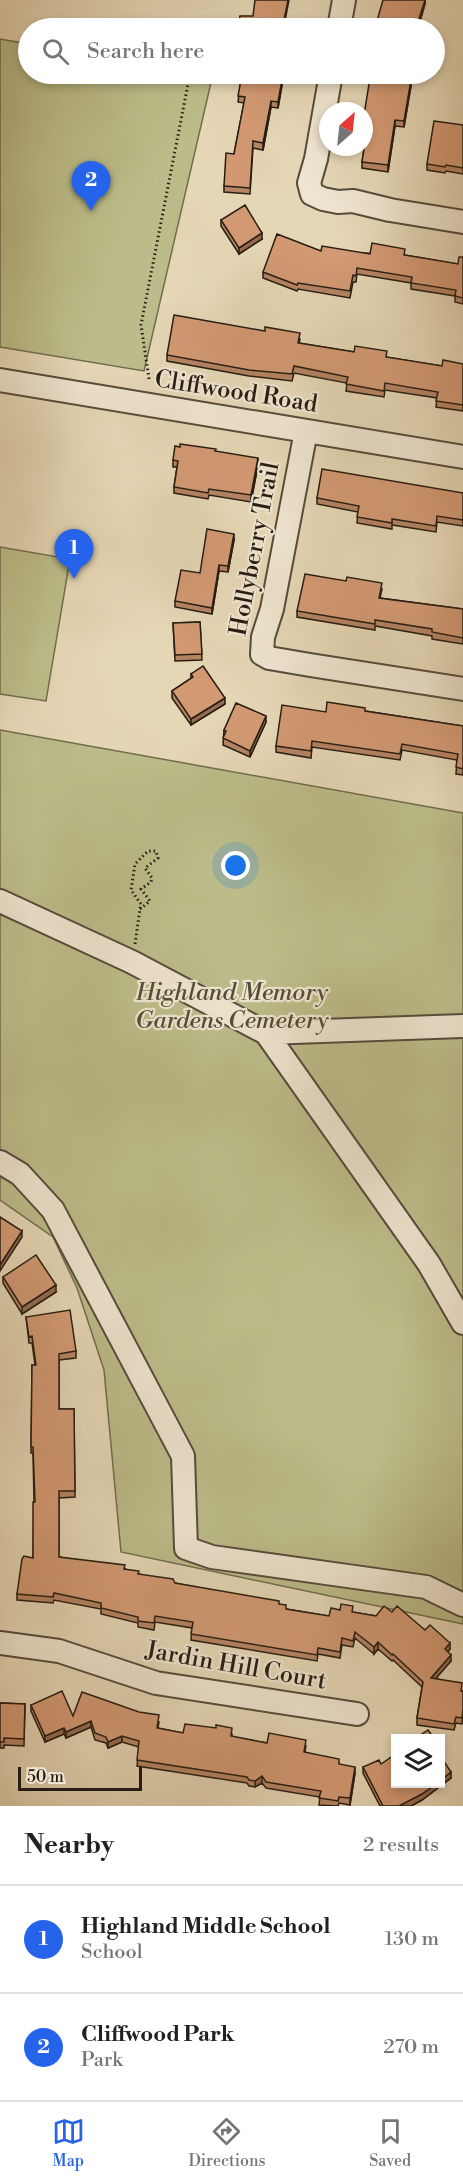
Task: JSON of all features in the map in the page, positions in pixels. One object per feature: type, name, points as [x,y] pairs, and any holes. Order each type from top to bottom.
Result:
[{"type":"street","points":[[341,18],[344,0]]},
{"type":"street","points":[[329,84],[316,159],[309,183],[312,194],[338,202],[352,201],[463,222]]},
{"type":"street","name":"Cliffwood Road","points":[[0,380],[463,457]]},
{"type":"street","name":"Hollyberry Trail","points":[[306,431],[272,609],[263,638],[262,654],[269,658],[463,689]]},
{"type":"street","points":[[0,901],[132,962],[266,1033],[429,1264],[463,1323]]},
{"type":"street","points":[[266,1033],[463,1026]]},
{"type":"street","points":[[0,1162],[20,1174],[53,1210],[183,1456],[186,1548],[212,1557],[426,1587],[463,1605]]},
{"type":"street","name":"Jardin Hill Court","points":[[0,1644],[59,1651],[156,1683],[357,1714]]},
{"type":"path","points":[[149,379],[141,325],[188,84]]},
{"type":"path","points":[[132,962],[140,909],[141,904],[131,890],[135,864],[148,851],[156,851],[158,858],[145,868],[152,878],[151,882],[141,889],[150,901],[140,909]]},
{"type":"green space","points":[[0,39],[18,42],[18,84],[211,84],[144,371],[0,347]]},
{"type":"green space","points":[[0,547],[70,559],[46,701],[0,694]]},
{"type":"green space","name":"Highland Memory Gardens Cemetery","points":[[0,730],[463,813],[463,1624],[121,1552],[104,1370],[77,1288],[53,1237],[0,1200]]},
{"type":"building","points":[[255,0],[288,0],[284,18],[240,18],[240,16],[253,16]]},
{"type":"building","points":[[383,0],[425,0],[419,18],[378,18]]},
{"type":"building","points":[[240,84],[281,84],[278,102],[271,101],[263,143],[253,141],[250,188],[224,186],[226,153],[234,154],[245,97],[238,96]]},
{"type":"building","points":[[369,84],[410,84],[404,121],[395,120],[388,165],[362,162],[363,156],[373,156],[373,102],[366,102]]},
{"type":"building","points":[[434,121],[463,125],[463,168],[427,164]]},
{"type":"building","points":[[245,205],[262,233],[239,248],[221,220]]},
{"type":"building","points":[[277,234],[321,251],[322,246],[370,254],[372,243],[405,249],[404,255],[458,264],[459,257],[463,257],[463,298],[455,296],[456,290],[411,283],[412,277],[357,268],[350,291],[298,283],[297,285],[263,272]]},
{"type":"building","points":[[174,315],[265,331],[265,327],[300,333],[298,343],[354,352],[355,346],[387,351],[386,357],[442,366],[443,360],[463,364],[463,405],[436,401],[438,392],[385,383],[384,391],[346,384],[348,377],[294,366],[292,374],[249,370],[167,355]]},
{"type":"building","points":[[180,444],[258,458],[251,495],[209,489],[208,493],[174,487],[178,461],[173,460],[175,446],[180,447]]},
{"type":"building","points":[[322,469],[463,493],[463,520],[437,516],[436,526],[392,519],[392,523],[357,517],[359,506],[317,498]]},
{"type":"building","points":[[207,529],[234,534],[228,566],[219,565],[212,608],[175,601],[181,570],[200,573]]},
{"type":"building","points":[[305,574],[346,581],[347,577],[382,583],[379,598],[463,609],[463,638],[432,632],[432,629],[375,620],[375,624],[297,611]]},
{"type":"building","points":[[200,622],[202,654],[175,655],[173,623]]},
{"type":"building","points":[[203,666],[225,698],[191,719],[172,691],[193,677],[191,674]]},
{"type":"building","points":[[327,702],[365,708],[365,711],[463,726],[463,769],[456,767],[458,754],[402,744],[400,754],[312,741],[311,751],[276,746],[282,705],[326,712]]},
{"type":"building","points":[[236,703],[266,716],[250,751],[223,738],[226,731],[224,730]]},
{"type":"building","points":[[0,1217],[22,1231],[0,1265]]},
{"type":"building","points":[[36,1255],[56,1285],[22,1307],[3,1277]]},
{"type":"building","points":[[70,1310],[76,1351],[59,1354],[59,1409],[74,1409],[75,1491],[59,1491],[59,1557],[125,1565],[124,1569],[139,1571],[138,1574],[173,1579],[175,1583],[279,1601],[279,1604],[286,1605],[286,1609],[329,1616],[331,1608],[340,1610],[341,1604],[353,1606],[352,1612],[376,1616],[384,1606],[392,1612],[397,1606],[425,1630],[430,1625],[450,1643],[445,1649],[451,1655],[431,1678],[462,1683],[462,1718],[456,1717],[454,1724],[417,1718],[423,1682],[378,1642],[374,1647],[355,1632],[353,1641],[342,1638],[340,1652],[318,1648],[317,1655],[191,1634],[193,1622],[155,1616],[154,1623],[138,1621],[138,1617],[101,1608],[101,1603],[54,1593],[53,1597],[17,1594],[22,1559],[24,1556],[33,1558],[33,1502],[35,1502],[33,1447],[31,1447],[32,1365],[36,1365],[32,1336],[29,1337],[26,1317]]},
{"type":"building","points":[[62,1691],[73,1716],[82,1692],[139,1712],[159,1715],[157,1728],[183,1733],[185,1724],[216,1728],[216,1725],[232,1728],[231,1736],[267,1743],[269,1733],[306,1740],[304,1752],[339,1759],[339,1764],[355,1767],[350,1798],[339,1797],[338,1801],[319,1798],[321,1791],[266,1782],[262,1776],[255,1781],[247,1777],[137,1760],[139,1741],[122,1736],[108,1742],[106,1737],[95,1733],[91,1721],[66,1732],[64,1728],[45,1736],[31,1705]]},
{"type":"building","points":[[0,1703],[25,1704],[24,1739],[4,1738],[4,1742],[0,1742]]},
{"type":"building","points":[[391,1757],[391,1788],[430,1788],[399,1806],[383,1806],[363,1767],[379,1760],[381,1764]]},
{"type":"building","points":[[445,1763],[451,1772],[445,1777]]},
{"type":"place","name":"Cliffwood Park","points":[[91,211]]},
{"type":"place","name":"Highland Middle School","points":[[74,579]]}]
